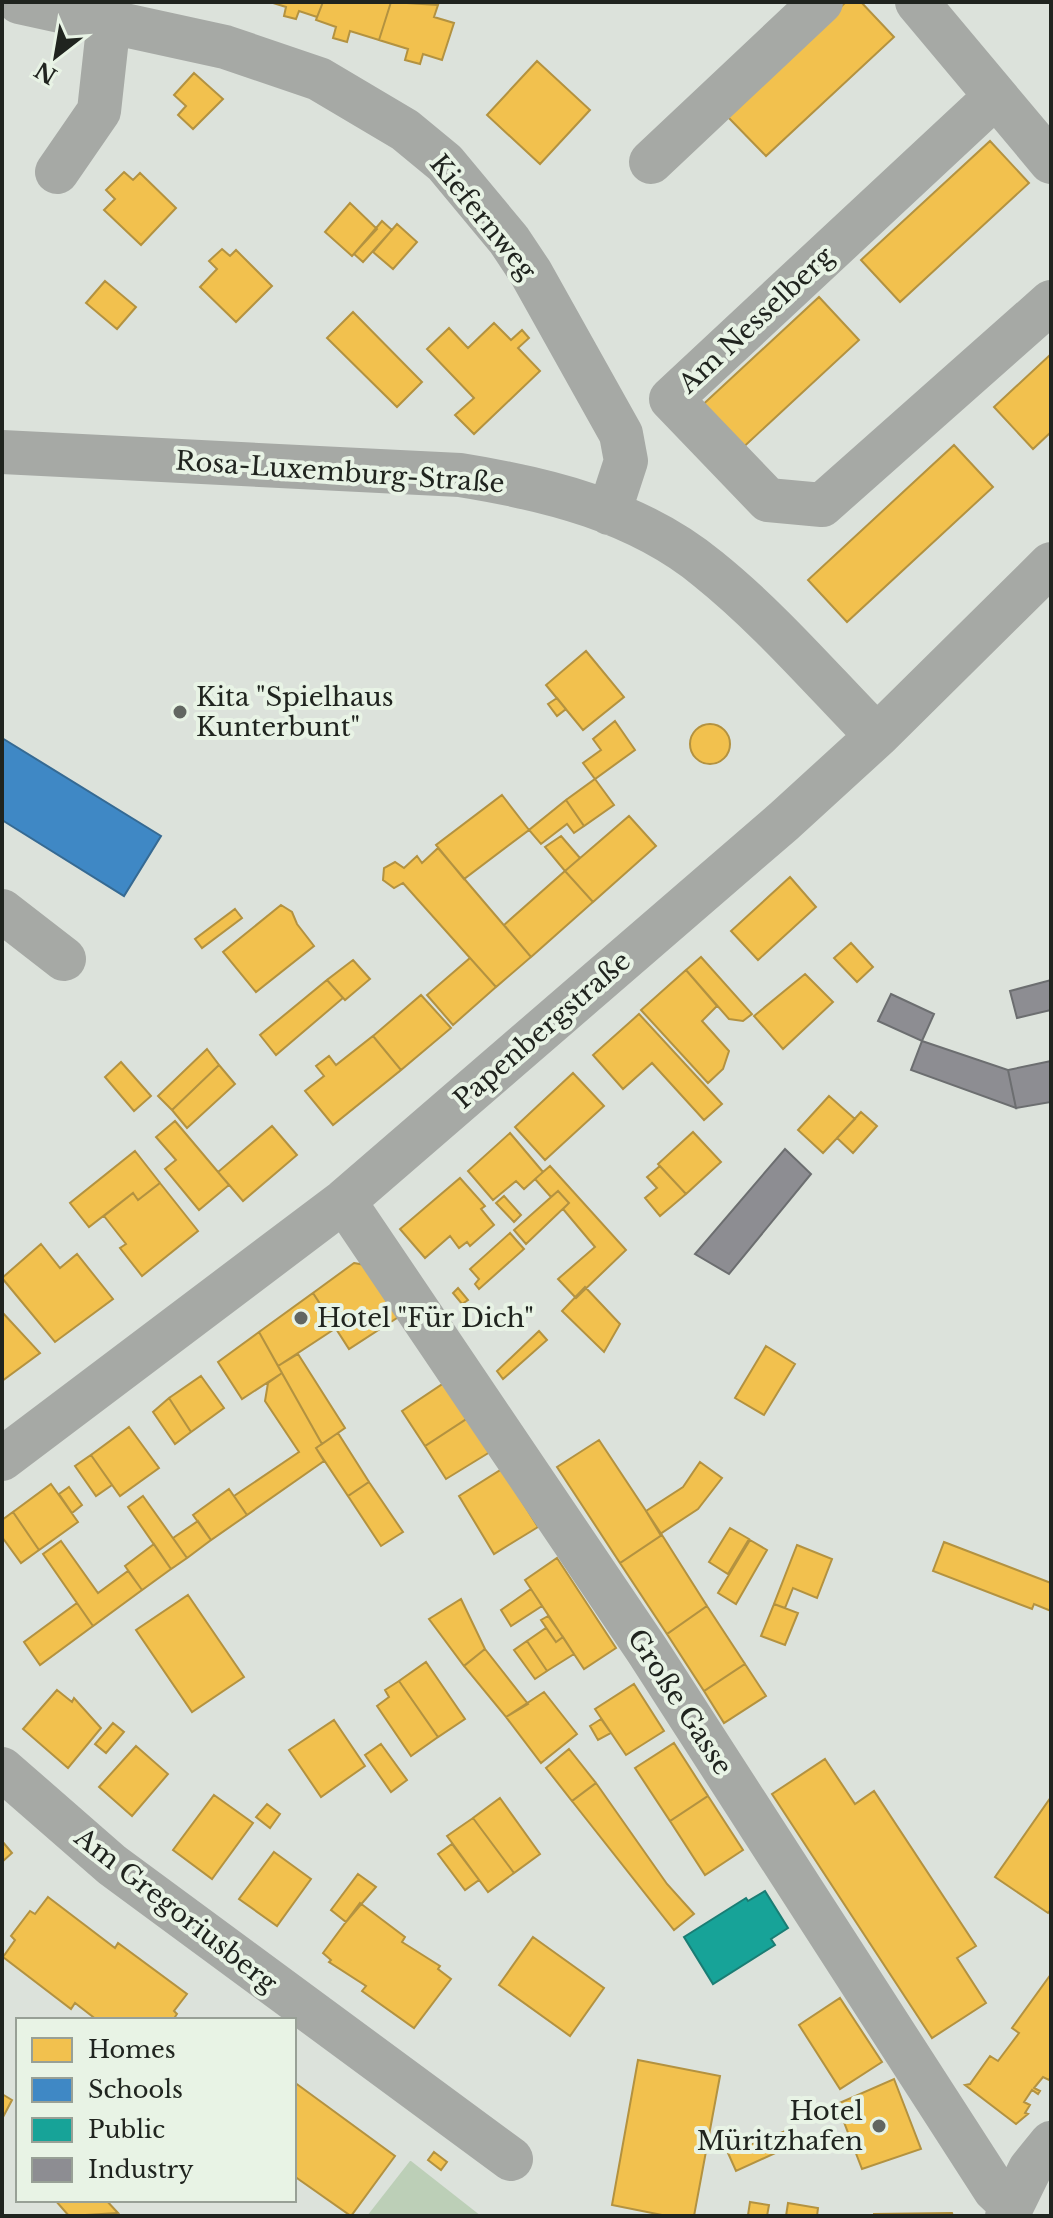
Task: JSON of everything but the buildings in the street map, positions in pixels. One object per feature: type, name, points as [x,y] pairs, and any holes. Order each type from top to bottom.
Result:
[{"type":"street","name":"Kiefernweg","points":[[19,2],[225,47],[319,79],[405,130],[445,163],[531,273],[621,434],[626,461],[609,513]]},
{"type":"street","points":[[651,162],[821,2]]},
{"type":"street","points":[[917,2],[1051,162]]},
{"type":"street","points":[[57,172],[99,111],[109,20]]},
{"type":"street","name":"Am Nesselberg","points":[[995,97],[671,399],[768,500],[822,505],[1051,302]]},
{"type":"street","name":"Rosa-Luxemburg-Straße","points":[[2,452],[460,475],[524,485],[609,513],[660,536],[708,568],[877,736]]},
{"type":"street","name":"Papenbergstraße","points":[[2,1459],[344,1201],[877,736],[1051,564]]},
{"type":"street","points":[[2,911],[64,959]]},
{"type":"street","name":"Große Gasse","points":[[344,1201],[647,1650],[1009,2210]]},
{"type":"street","name":"Am Gregoriusberg","points":[[2,1769],[112,1865],[511,2159]]},
{"type":"street","points":[[1009,2210],[1030,2169],[1051,2143]]},
{"type":"green space","points":[[411,2161],[481,2216],[367,2216]]},
{"type":"place","name":"Kita \"Spielhaus Kunterbunt\"","points":[[180,712]]},
{"type":"place","name":"Hotel \"Für Dich\"","points":[[301,1318]]},
{"type":"place","name":"Hotel Müritzhafen","points":[[879,2126]]}]
